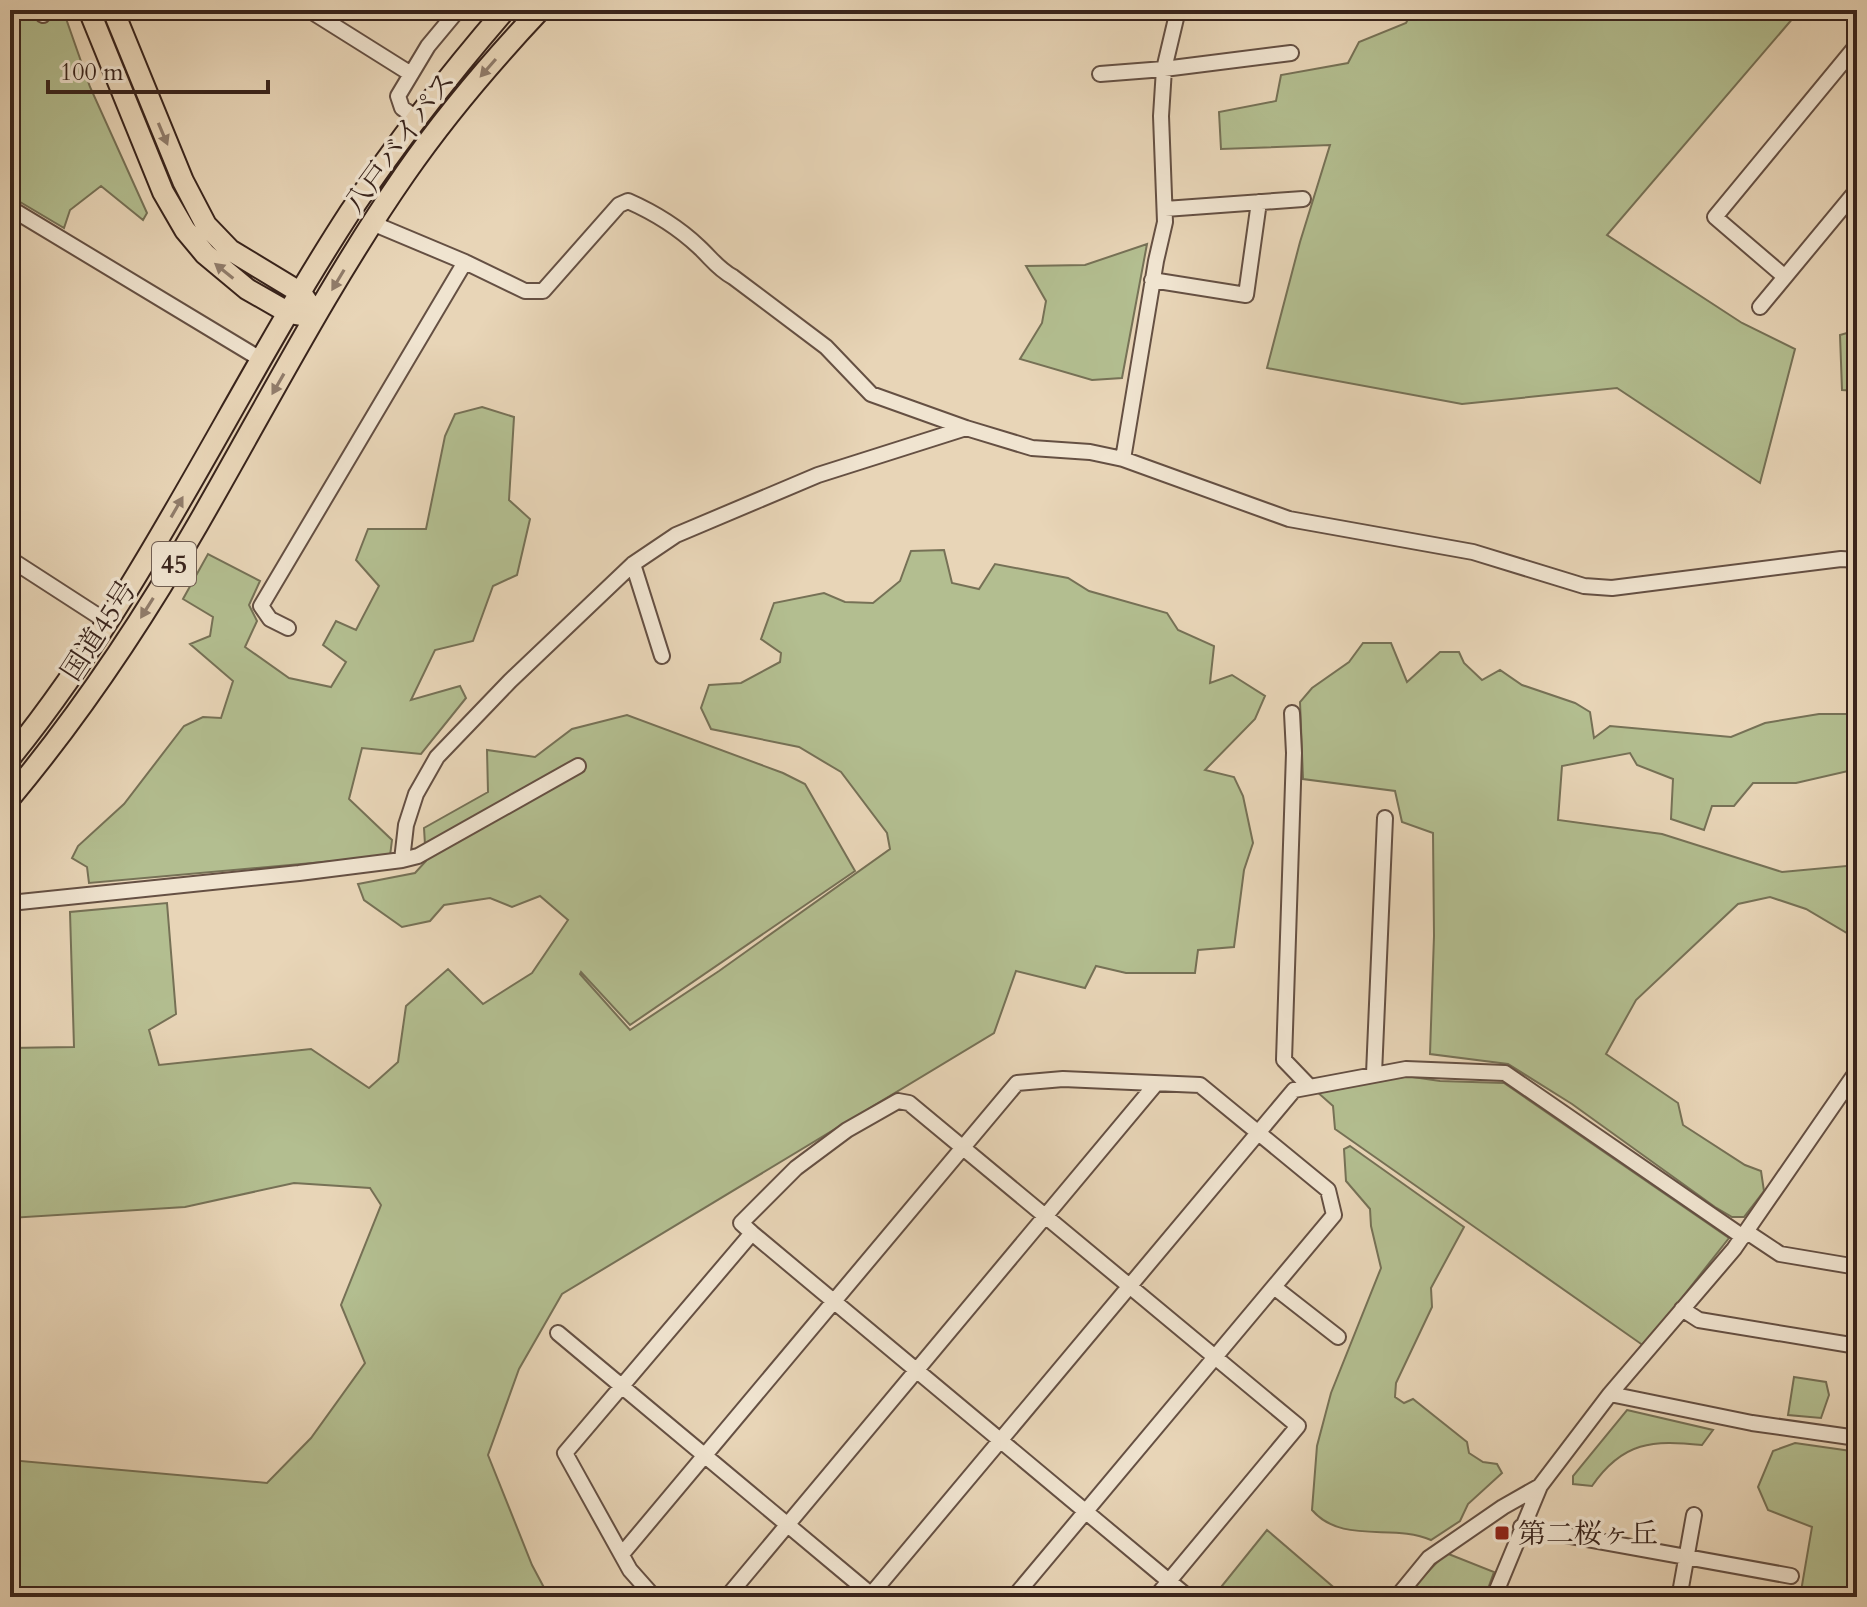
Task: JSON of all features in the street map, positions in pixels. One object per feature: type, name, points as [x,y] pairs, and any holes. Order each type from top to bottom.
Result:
[{"type":"highway","name":"八戸バイパス","points":[[289,313],[415,117],[505,10]]},
{"type":"highway","name":"八戸バイパス","points":[[316,316],[372,223],[447,117],[540,10]]},
{"type":"highway","points":[[102,14],[206,225],[230,250],[301,293],[316,316]]},
{"type":"highway","points":[[102,14],[163,192],[185,230],[205,254],[247,289],[289,313],[316,316]]},
{"type":"highway","name":"国道45号","points":[[10,758],[109,623],[289,313]]},
{"type":"highway","name":"国道45号","points":[[10,798],[79,710],[143,615],[316,316]]},
{"type":"street","points":[[309,10],[411,74]]},
{"type":"street","points":[[415,117],[402,108],[398,96],[428,46],[458,10]]},
{"type":"street","points":[[1123,459],[1152,280],[1165,222],[1161,116],[1164,69],[1178,10]]},
{"type":"street","points":[[1785,277],[1715,217],[1857,45]]},
{"type":"street","points":[[1100,74],[1291,53]]},
{"type":"street","points":[[1760,307],[1857,190]]},
{"type":"street","points":[[1165,209],[1303,199]]},
{"type":"street","points":[[372,223],[525,291],[543,291],[619,205],[628,201],[663,220],[698,246],[719,270],[733,277],[826,347],[871,394],[888,402],[1032,448],[1090,452],[1123,459],[1289,519],[1473,552],[1584,586],[1612,588],[1841,559],[1857,560]]},
{"type":"street","points":[[1152,280],[1246,295],[1259,202]]},
{"type":"street","points":[[10,208],[262,360]]},
{"type":"street","points":[[288,628],[270,619],[261,606],[465,262]]},
{"type":"street","points":[[402,860],[406,825],[416,794],[437,757],[510,681],[633,564],[676,535],[818,475],[966,428]]},
{"type":"street","points":[[10,559],[109,623]]},
{"type":"street","points":[[633,564],[662,656]]},
{"type":"street","points":[[1292,713],[1294,753],[1284,1060],[1309,1086]]},
{"type":"street","points":[[10,903],[402,860],[418,856],[578,766]]},
{"type":"street","points":[[1374,1074],[1385,818]]},
{"type":"street","points":[[558,1333],[872,1596],[1294,1090],[1406,1069],[1505,1073],[1745,1234],[1780,1254],[1857,1267]]},
{"type":"street","points":[[1494,1597],[1540,1486],[1610,1394],[1745,1234],[1857,1071]]},
{"type":"street","points":[[622,1554],[1017,1083],[1063,1079],[1200,1085],[1328,1190],[1334,1215],[1014,1597]]},
{"type":"street","points":[[727,1597],[1155,1085]]},
{"type":"street","points":[[1156,1597],[1169,1581],[1298,1426],[909,1103],[898,1101],[847,1130],[796,1168],[741,1223],[752,1233],[836,1302],[1001,1441],[1086,1511],[1169,1581],[1188,1597]]},
{"type":"street","points":[[654,1597],[630,1570],[565,1453],[752,1233]]},
{"type":"street","points":[[1274,1287],[1338,1337]]},
{"type":"street","points":[[1682,1309],[1699,1320],[1857,1346]]},
{"type":"street","points":[[1610,1394],[1752,1423],[1857,1438]]},
{"type":"street","points":[[1397,1597],[1429,1558],[1503,1507],[1540,1486]]},
{"type":"street","points":[[1680,1593],[1694,1515]]},
{"type":"street","points":[[1521,1527],[1791,1576]]},
{"type":"green space","points":[[10,10],[63,10],[90,87],[147,213],[143,220],[101,186],[70,210],[64,228],[10,196]]},
{"type":"green space","points":[[1413,10],[1800,10],[1607,235],[1742,323],[1795,349],[1760,483],[1617,388],[1462,404],[1267,368],[1300,242],[1330,145],[1221,149],[1219,112],[1276,101],[1281,75],[1348,63],[1359,42],[1406,23]]},
{"type":"green space","points":[[1147,244],[1122,378],[1092,380],[1020,359],[1042,323],[1046,301],[1026,266],[1085,265]]},
{"type":"green space","points":[[1857,330],[1857,391],[1842,390],[1840,335]]},
{"type":"green space","points":[[482,407],[514,417],[509,500],[530,519],[517,575],[493,586],[473,641],[435,650],[411,700],[460,686],[466,698],[421,754],[362,748],[349,799],[392,840],[390,856],[89,883],[87,867],[72,858],[78,846],[124,804],[184,726],[203,717],[221,718],[233,681],[190,644],[210,636],[213,617],[183,599],[208,554],[260,581],[249,605],[257,621],[245,647],[289,678],[331,687],[346,662],[323,645],[336,621],[356,630],[379,586],[356,560],[368,529],[426,529],[445,436],[455,414]]},
{"type":"green space","points":[[944,550],[952,583],[979,589],[995,564],[1068,578],[1089,591],[1167,613],[1178,630],[1214,646],[1210,683],[1232,675],[1265,696],[1255,719],[1205,770],[1234,777],[1243,796],[1253,843],[1244,870],[1234,947],[1198,950],[1195,973],[1126,973],[1096,966],[1085,988],[1016,971],[994,1033],[562,1294],[519,1369],[488,1455],[532,1565],[549,1597],[10,1597],[10,1460],[267,1483],[311,1438],[365,1363],[341,1305],[381,1205],[370,1188],[294,1183],[185,1207],[10,1218],[10,1048],[74,1047],[70,912],[167,903],[176,1014],[149,1030],[159,1065],[311,1049],[369,1088],[398,1062],[406,1006],[448,969],[483,1004],[532,973],[568,920],[540,896],[512,907],[490,898],[444,905],[430,921],[402,927],[364,900],[358,884],[415,873],[426,861],[424,828],[488,792],[487,750],[535,757],[572,729],[627,715],[805,784],[855,871],[630,1025],[581,972],[630,1030],[719,971],[890,849],[887,833],[841,772],[799,747],[711,729],[701,708],[709,685],[741,683],[780,662],[781,653],[761,639],[774,603],[824,593],[845,602],[873,603],[900,581],[911,551]]},
{"type":"green space","points":[[1363,643],[1391,643],[1407,682],[1440,652],[1459,652],[1464,663],[1482,680],[1500,670],[1522,685],[1575,703],[1590,712],[1594,738],[1610,726],[1731,737],[1765,723],[1819,714],[1857,714],[1857,769],[1796,783],[1753,783],[1734,806],[1712,806],[1704,830],[1671,819],[1673,779],[1637,765],[1630,753],[1562,766],[1558,820],[1662,834],[1782,872],[1857,865],[1857,939],[1806,909],[1770,897],[1738,904],[1636,1000],[1606,1054],[1678,1103],[1683,1125],[1745,1165],[1761,1171],[1764,1191],[1744,1217],[1732,1217],[1715,1207],[1572,1104],[1508,1064],[1430,1054],[1433,833],[1402,822],[1395,791],[1303,779],[1300,702],[1312,688],[1349,662]]},
{"type":"green space","points":[[1406,1076],[1440,1081],[1504,1083],[1729,1238],[1644,1346],[1335,1129],[1333,1106],[1316,1091]]},
{"type":"green space","points":[[1350,1146],[1464,1227],[1431,1288],[1432,1307],[1396,1383],[1395,1397],[1404,1403],[1413,1399],[1467,1442],[1469,1453],[1483,1462],[1497,1464],[1502,1473],[1468,1504],[1460,1521],[1431,1540],[1416,1535],[1338,1527],[1324,1521],[1312,1510],[1317,1446],[1331,1393],[1381,1268],[1370,1209],[1346,1181],[1344,1149]]},
{"type":"green space","points":[[1794,1377],[1826,1382],[1829,1395],[1821,1418],[1788,1415]]},
{"type":"green space","points":[[1627,1410],[1713,1430],[1702,1445],[1668,1443],[1640,1447],[1615,1460],[1592,1486],[1573,1484],[1573,1476]]},
{"type":"green space","points":[[1795,1443],[1851,1451],[1857,1455],[1857,1597],[1800,1597],[1812,1527],[1768,1510],[1758,1487],[1773,1451]]},
{"type":"green space","points":[[1267,1530],[1345,1597],[1213,1597]]},
{"type":"green space","points":[[1446,1553],[1494,1572],[1485,1597],[1416,1596],[1416,1584]]},
{"type":"place","name":"第二桜ヶ丘","points":[[1502,1533]]}]
